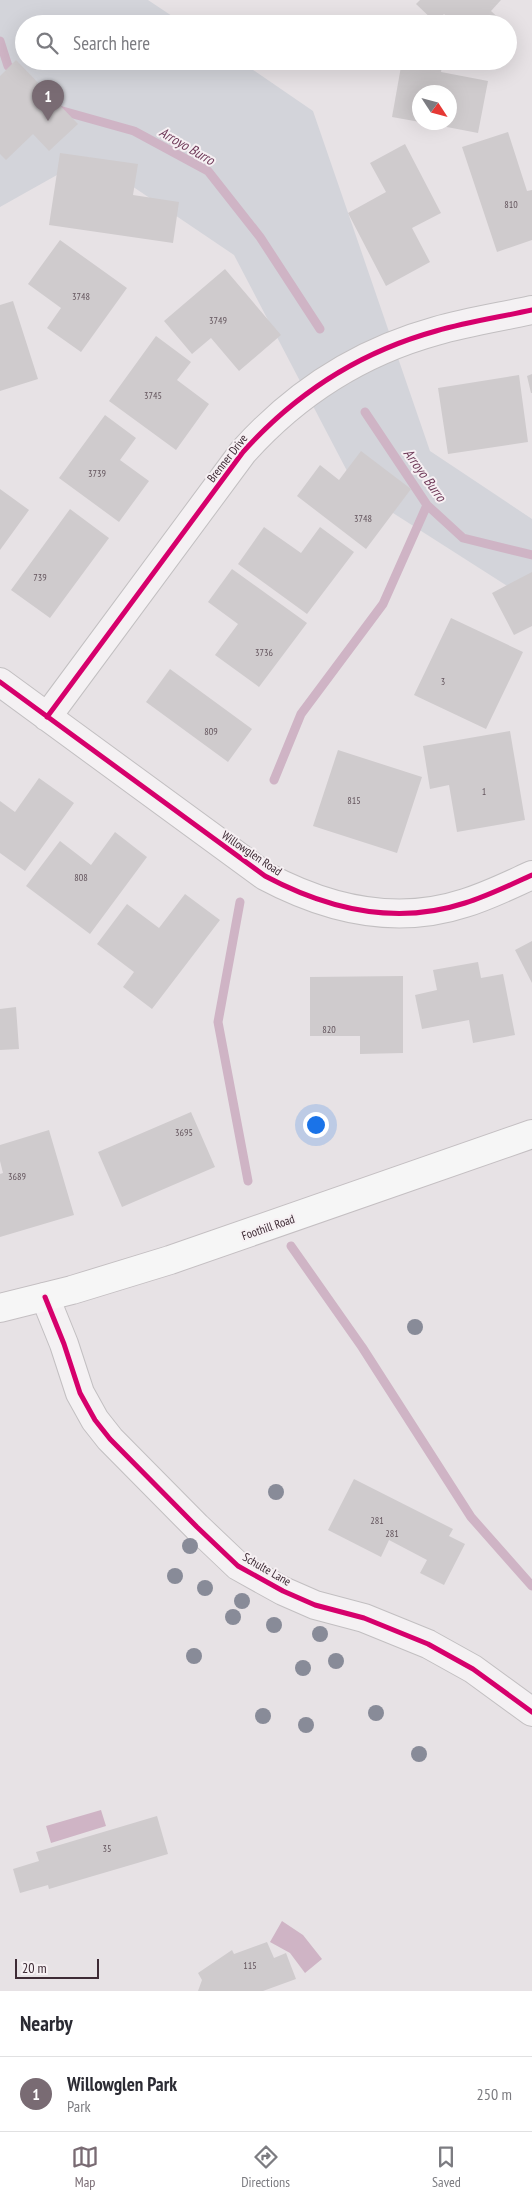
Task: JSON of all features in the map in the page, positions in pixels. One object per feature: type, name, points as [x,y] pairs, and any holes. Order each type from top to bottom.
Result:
[{"type":"main road","name":"Foothill Road","points":[[0,1308],[46,1297],[246,1234],[532,1134]]},
{"type":"street","name":"Brenner Drive","points":[[47,717],[243,452],[268,425],[310,390],[349,365],[385,348],[436,331],[532,310]]},
{"type":"street","name":"Willowglen Road","points":[[0,682],[265,876],[295,892],[328,904],[361,911],[396,914],[430,911],[463,904],[532,875]]},
{"type":"street","name":"Schulte Lane","points":[[46,1297],[80,1393],[95,1420],[110,1440],[238,1566],[283,1591],[315,1605],[364,1618],[428,1644],[473,1669],[532,1712]]},
{"type":"shaded area","points":[[0,0],[148,0],[170,15],[15,15],[15,70],[253,70],[313,111],[430,451],[532,519],[532,593],[523,596],[357,490],[234,255],[89,157],[0,207]]},
{"type":"shaded area","points":[[101,1810],[106,1826],[51,1843],[46,1826]]},
{"type":"shaded area","points":[[282,1921],[303,1935],[322,1959],[305,1973],[290,1953],[270,1942]]},
{"type":"building","points":[[420,0],[501,0],[491,11],[495,15],[428,15],[416,4]]},
{"type":"building","points":[[15,61],[15,70],[26,70],[78,124],[49,151],[33,134],[6,160],[0,154],[0,76]]},
{"type":"building","points":[[400,70],[441,70],[441,72],[488,81],[478,133],[457,129],[457,85],[412,85],[412,121],[392,117]]},
{"type":"building","points":[[508,132],[527,191],[532,190],[532,240],[497,252],[462,147]]},
{"type":"building","points":[[405,144],[441,213],[412,228],[430,262],[386,286],[348,213],[386,192],[370,163]]},
{"type":"building","points":[[60,153],[138,164],[133,195],[179,202],[173,243],[49,225]]},
{"type":"building","points":[[60,240],[127,288],[81,352],[47,328],[61,308],[28,284]]},
{"type":"building","points":[[225,269],[281,335],[239,371],[211,338],[192,354],[164,321]]},
{"type":"building","points":[[13,301],[38,379],[0,391],[0,305]]},
{"type":"building","points":[[156,336],[191,362],[177,380],[209,404],[176,450],[109,401]]},
{"type":"building","points":[[532,374],[532,393],[531,393],[527,376]]},
{"type":"building","points":[[519,375],[528,442],[448,454],[438,388]]},
{"type":"building","points":[[105,415],[136,438],[120,460],[149,481],[119,522],[59,478]]},
{"type":"building","points":[[361,451],[411,489],[366,549],[297,496],[320,465],[339,480]]},
{"type":"building","points":[[0,489],[29,510],[0,550]]},
{"type":"building","points":[[70,509],[109,538],[50,618],[11,590]]},
{"type":"building","points":[[264,527],[301,553],[320,527],[354,552],[307,614],[238,564]]},
{"type":"building","points":[[232,569],[307,623],[259,687],[215,655],[238,624],[208,602]]},
{"type":"building","points":[[532,572],[532,626],[514,635],[492,593]]},
{"type":"building","points":[[451,618],[523,652],[486,729],[414,695]]},
{"type":"building","points":[[170,669],[252,729],[228,762],[146,702]]},
{"type":"building","points":[[510,731],[525,820],[457,832],[449,785],[430,789],[423,746]]},
{"type":"building","points":[[338,750],[422,777],[397,853],[313,826]]},
{"type":"building","points":[[39,778],[74,803],[25,871],[0,853],[0,801],[15,812]]},
{"type":"building","points":[[115,832],[147,857],[90,934],[26,886],[60,841],[91,865]]},
{"type":"building","points":[[185,894],[220,920],[152,1009],[123,987],[134,972],[97,944],[127,904],[159,928]]},
{"type":"building","points":[[532,941],[532,983],[515,950]]},
{"type":"building","points":[[478,962],[481,978],[503,974],[515,1035],[473,1043],[469,1020],[422,1029],[415,995],[437,990],[433,970]]},
{"type":"building","points":[[403,976],[403,1053],[360,1054],[360,1036],[310,1036],[310,977]]},
{"type":"building","points":[[16,1007],[19,1049],[0,1050],[0,1009]]},
{"type":"building","points":[[191,1112],[215,1167],[122,1207],[98,1152]]},
{"type":"building","points":[[49,1130],[74,1215],[0,1237],[0,1174],[3,1173],[0,1161],[0,1145]]},
{"type":"building","points":[[354,1479],[453,1529],[449,1536],[465,1544],[444,1585],[420,1573],[427,1560],[389,1540],[381,1557],[328,1530]]},
{"type":"building","points":[[157,1816],[168,1854],[49,1889],[48,1885],[20,1893],[13,1869],[39,1861],[36,1852]]},
{"type":"building","points":[[267,1942],[274,1958],[286,1953],[296,1979],[263,1991],[198,1991],[202,1980],[198,1973],[232,1950],[234,1954]]},
{"type":"waterway","name":"Arroyo Burro","points":[[0,41],[8,66],[18,74]]},
{"type":"waterway","name":"Arroyo Burro","points":[[56,107],[59,110],[134,131],[208,171],[260,237],[320,329]]},
{"type":"waterway","name":"Arroyo Burro","points":[[365,412],[427,505],[463,538],[532,555]]},
{"type":"waterway","points":[[274,780],[301,714],[383,604],[427,505]]},
{"type":"waterway","points":[[240,902],[218,1022],[248,1181]]},
{"type":"waterway","points":[[291,1246],[362,1347],[471,1517],[532,1586]]},
{"type":"cycle path","points":[[47,717],[243,452],[284,412],[331,378],[355,363],[381,351],[408,340],[448,328],[532,310]]},
{"type":"cycle path","points":[[0,682],[265,876],[313,897],[337,905],[362,910],[387,913],[413,913],[439,910],[465,903],[491,894],[532,875]]},
{"type":"cycle path","points":[[45,1297],[64,1344],[80,1393],[95,1420],[110,1439],[238,1566],[283,1591],[315,1605],[364,1618],[428,1644],[473,1669],[532,1712]]},
{"type":"place","name":"Willowglen Park","points":[[48,121]]}]
